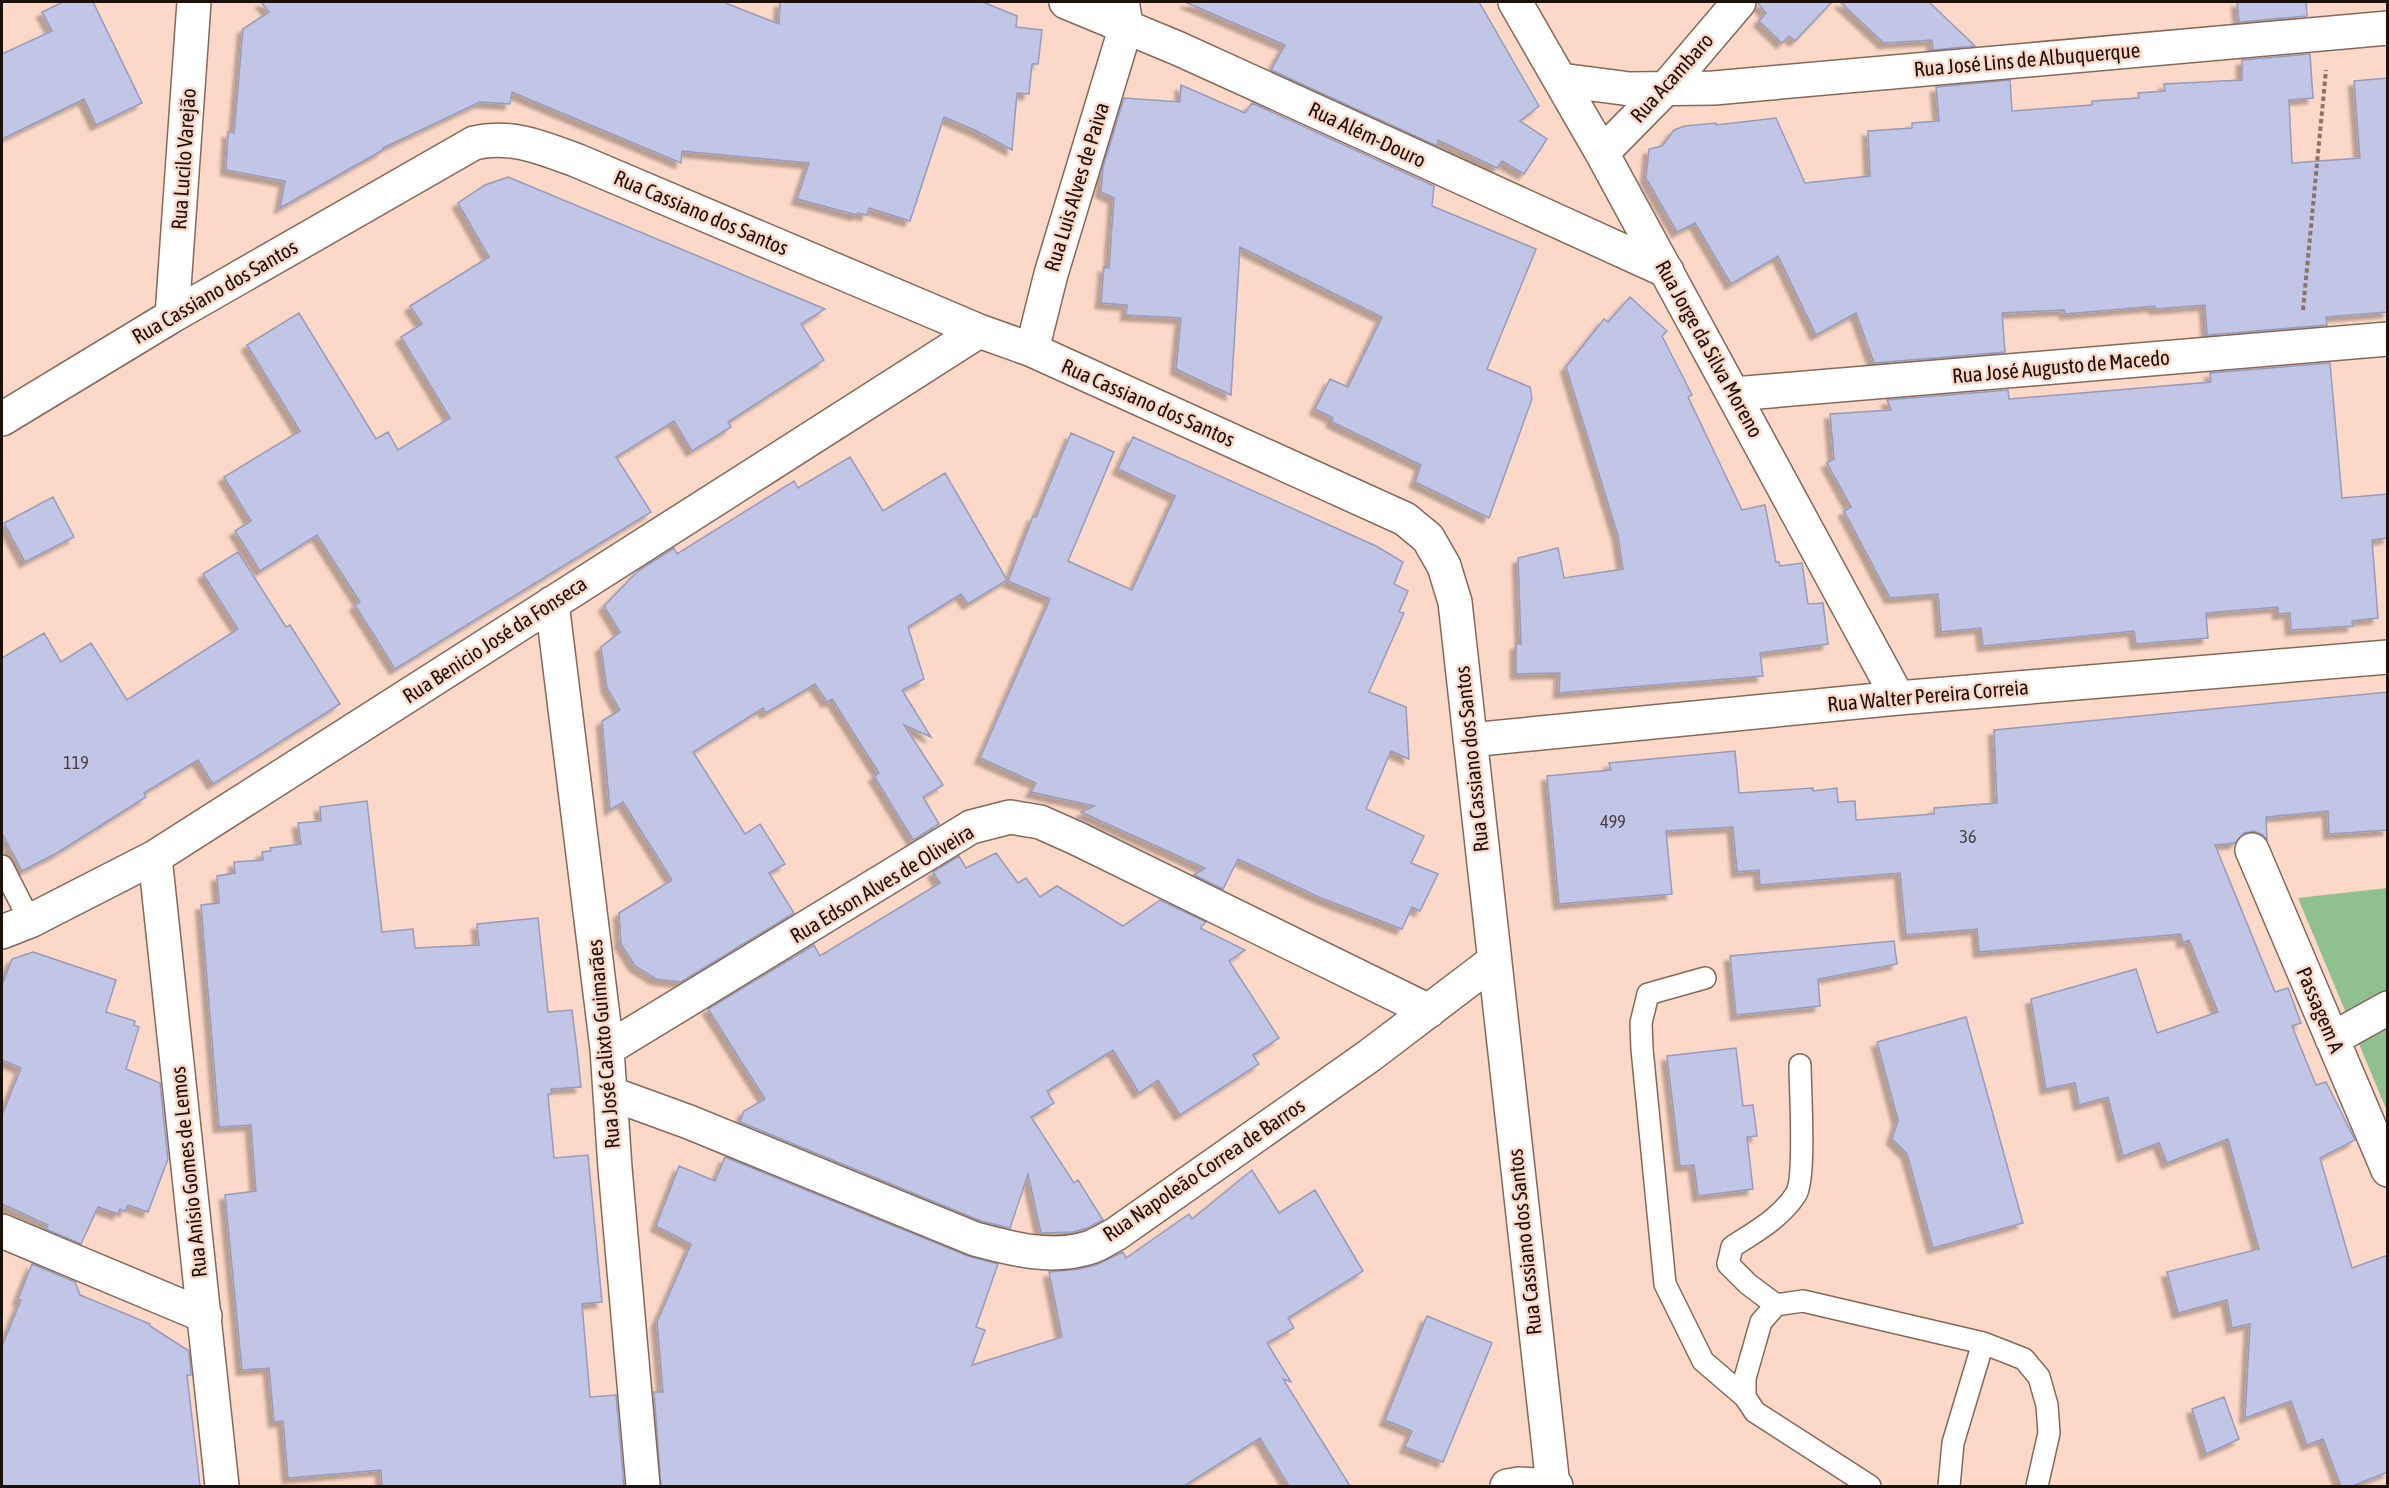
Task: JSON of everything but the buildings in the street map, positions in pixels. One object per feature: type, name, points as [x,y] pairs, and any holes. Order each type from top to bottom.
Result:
[{"type":"street","name":"Rua Lucilo Varejão","points":[[172,316],[195,2]]},
{"type":"street","name":"Rua Além-Douro","points":[[1066,2],[1124,14],[1667,271]]},
{"type":"street","name":"Rua Jorge da Silva Moreno","points":[[1515,2],[1667,271],[1898,698]]},
{"type":"street","name":"Rua Acambaro","points":[[1602,153],[1666,88],[1739,2]]},
{"type":"street","name":"Rua Luis Alves de Paiva","points":[[1032,350],[1124,14]]},
{"type":"street","name":"Rua José Lins de Albuquerque","points":[[1561,80],[1618,88],[1714,88],[2388,28]]},
{"type":"street","name":"Rua Cassiano dos Santos","points":[[2,419],[172,316],[474,143],[499,139],[531,143],[578,161],[980,331],[1032,350],[1406,519],[1428,538],[1444,566],[1455,602],[1554,1486]]},
{"type":"street","name":"Rua Benicio José da Fonseca","points":[[16,927],[155,857],[980,331]]},
{"type":"street","name":"Rua José Augusto de Macedo","points":[[1734,394],[2388,339]]},
{"type":"street","name":"Rua José Calixto Guimarães","points":[[552,603],[612,1094],[615,1168],[644,1486]]},
{"type":"street","name":"Rua Walter Pereira Correia","points":[[1470,740],[1898,698],[2388,657]]},
{"type":"street","name":"Rua Edson Alves de Oliveira","points":[[607,1049],[971,827],[1011,817],[1040,822],[1076,838],[1429,1011]]},
{"type":"street","name":"Passagem A","points":[[2252,850],[2388,1170]]},
{"type":"street","name":"Rua Anísio Gomes de Lemos","points":[[155,857],[222,1486]]},
{"type":"street","name":"Rua Napoleão Correa de Barros","points":[[612,1094],[689,1122],[975,1239],[1039,1253],[1067,1251],[1091,1247],[1116,1234],[1369,1056],[1494,961]]},
{"type":"street","points":[[2332,1039],[2388,1008]]},
{"type":"street","points":[[2,1232],[205,1316]]},
{"type":"street","points":[[1507,1486],[1519,1484],[1554,1486]]},
{"type":"lane","points":[[2,866],[16,927]]},
{"type":"lane","points":[[1705,978],[1648,994],[1641,1023],[1665,1284],[1703,1361],[1745,1397],[1755,1412],[1870,1486]]},
{"type":"lane","points":[[1776,1305],[1748,1284],[1728,1264],[1732,1247],[1776,1218],[1797,1193],[1802,1160],[1800,1065]]},
{"type":"lane","points":[[1745,1397],[1745,1378],[1761,1322],[1776,1305],[1803,1301],[1983,1343],[2024,1359],[2040,1377],[2047,1405],[2049,1433],[2037,1486]]},
{"type":"lane","points":[[1949,1486],[1953,1443],[1983,1343]]},
{"type":"path","points":[[2300,346],[2330,33]]},
{"type":"green space","points":[[2387,888],[2387,1111],[2298,898]]}]
